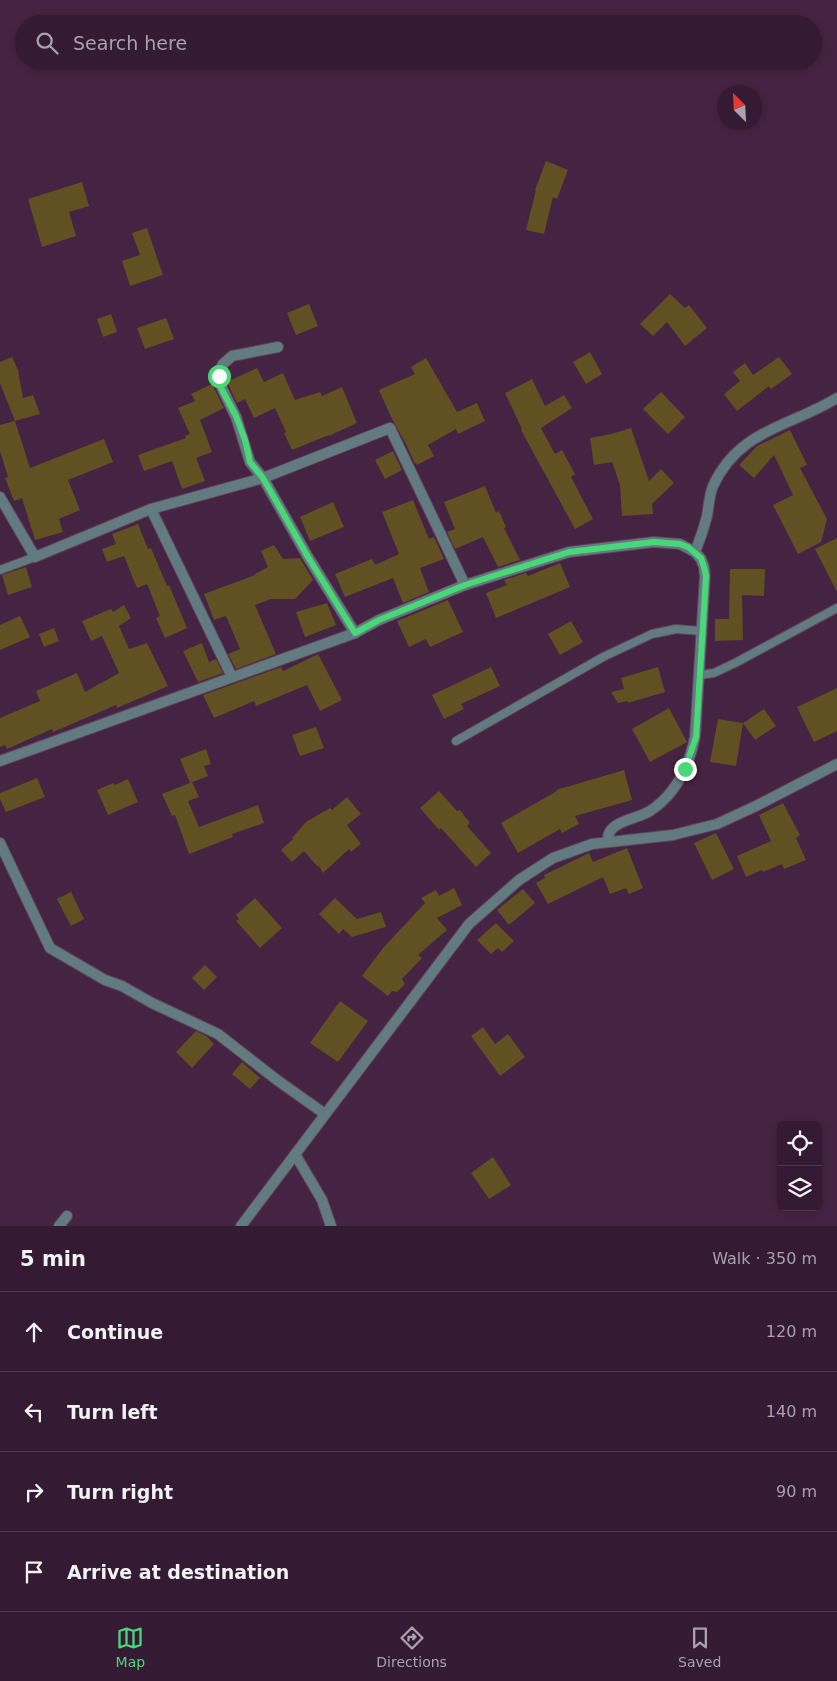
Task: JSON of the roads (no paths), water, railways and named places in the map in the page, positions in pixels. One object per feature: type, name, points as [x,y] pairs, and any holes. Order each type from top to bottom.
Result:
[{"type":"street","points":[[278,347],[232,356],[223,364],[219,376],[221,388],[236,416],[245,440],[250,462],[263,478],[308,557],[355,633]]},
{"type":"street","points":[[695,552],[704,528],[709,498],[714,485],[728,462],[737,452],[763,432],[818,409],[837,398]]},
{"type":"street","points":[[0,496],[35,557],[151,509],[263,478],[390,428],[465,585]]},
{"type":"street","points":[[151,509],[232,677]]},
{"type":"street","points":[[0,761],[355,633],[379,620],[465,585],[569,552],[654,542],[680,544],[695,552],[701,558],[706,576],[696,737],[685,769],[677,784],[661,803],[641,816],[612,827],[608,834],[608,842]]},
{"type":"street","points":[[241,1226],[469,924],[519,880],[554,858],[592,844],[673,835],[717,824],[837,764]]},
{"type":"street","points":[[0,843],[50,948],[105,980],[122,986],[152,1003],[218,1034],[277,1080],[325,1114]]},
{"type":"street","points":[[295,1154],[322,1200],[331,1226]]},
{"type":"street","points":[[59,1226],[68,1216]]},
{"type":"lane","points":[[0,570],[35,557]]},
{"type":"lane","points":[[699,675],[714,672],[738,662],[837,608]]},
{"type":"lane","points":[[456,741],[603,657],[652,634],[676,629],[702,631]]}]
